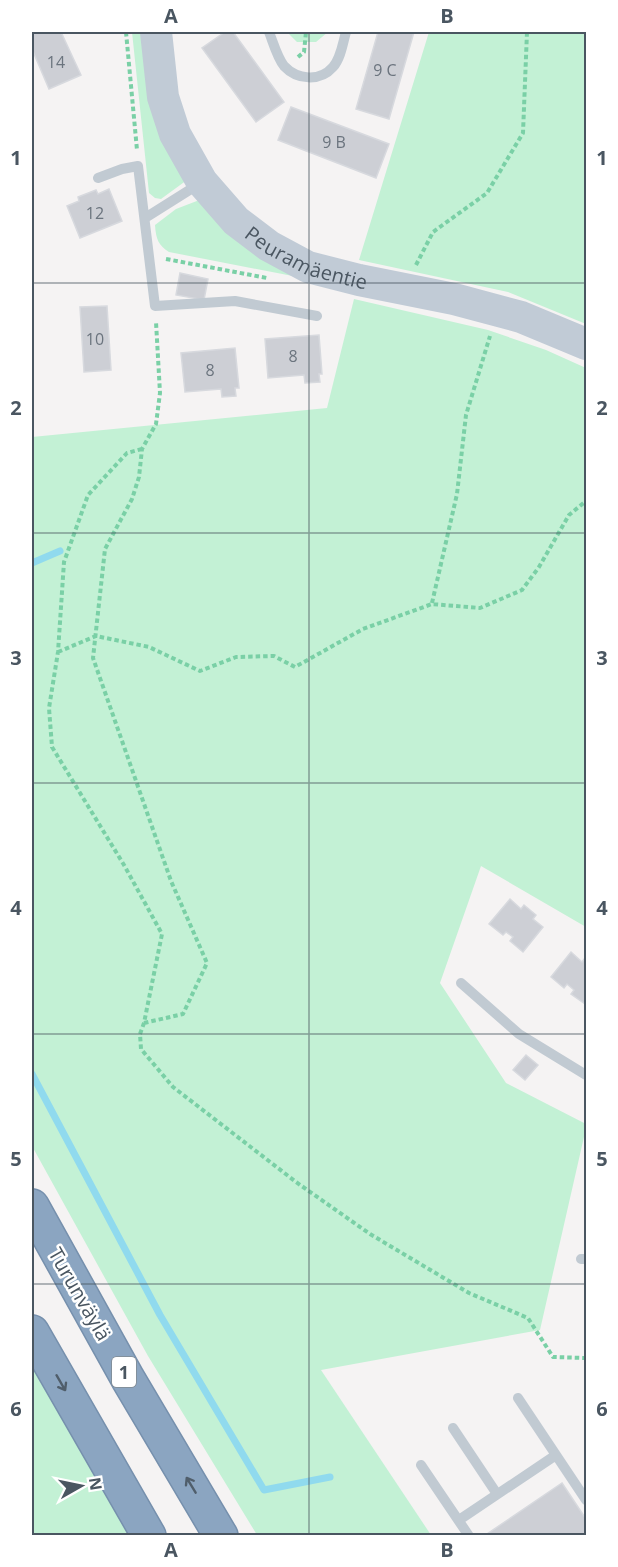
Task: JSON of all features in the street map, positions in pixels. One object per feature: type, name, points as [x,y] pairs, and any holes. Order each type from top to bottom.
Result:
[{"type":"highway","name":"Turunväylä","points":[[32,1206],[123,1369],[221,1536]]},
{"type":"highway","points":[[32,1332],[149,1536]]},
{"type":"street","name":"Peuramäentie","points":[[156,32],[163,97],[176,134],[202,183],[236,222],[269,246],[308,267],[521,317],[586,344]]},
{"type":"lane","points":[[269,32],[284,65],[300,78],[317,78],[333,67],[341,51],[346,32]]},
{"type":"lane","points":[[98,178],[138,166],[155,306],[235,301],[317,316]]},
{"type":"lane","points":[[145,218],[202,183]]},
{"type":"lane","points":[[461,983],[519,1034],[586,1075]]},
{"type":"lane","points":[[518,1398],[586,1500]]},
{"type":"lane","points":[[453,1428],[497,1494]]},
{"type":"lane","points":[[459,1520],[556,1455]]},
{"type":"lane","points":[[421,1465],[469,1536]]},
{"type":"path","points":[[126,32],[138,166]]},
{"type":"path","points":[[286,67],[304,52],[306,32]]},
{"type":"path","points":[[409,290],[411,276],[433,232],[487,193],[523,133],[528,32]]},
{"type":"path","points":[[144,1023],[183,1014],[207,963],[171,881],[93,658],[105,549],[132,499],[140,477],[142,449],[156,424],[160,393],[155,306]]},
{"type":"path","points":[[432,604],[457,494],[466,415],[493,327]]},
{"type":"path","points":[[142,449],[128,453],[88,495],[64,562],[58,651],[49,708],[52,747],[124,865],[162,934],[140,1035],[141,1049],[173,1087],[296,1182],[370,1234],[469,1293],[528,1318],[553,1357],[586,1358]]},
{"type":"path","points":[[58,651],[96,636],[149,647],[200,671],[236,657],[274,656],[295,667],[363,629],[432,604],[480,608],[522,590],[539,567],[569,515],[586,501]]},
{"type":"green space","points":[[132,32],[144,32],[187,180],[161,199],[149,193]]},
{"type":"green space","points":[[287,32],[328,32],[316,42],[297,42]]},
{"type":"green space","points":[[429,32],[586,32],[586,324],[508,292],[359,260]]},
{"type":"green space","points":[[202,199],[303,278],[169,252],[162,247],[158,241],[155,225],[176,209]]},
{"type":"green space","points":[[354,299],[488,330],[546,350],[586,368],[586,927],[481,866],[440,983],[506,1083],[586,1124],[586,1128],[540,1330],[321,1370],[431,1535],[257,1535],[148,1356],[32,1146],[32,437],[327,408]]},
{"type":"green space","points":[[32,1362],[131,1535],[32,1535]]},
{"type":"building","points":[[32,32],[61,32],[81,75],[49,89],[32,49]]},
{"type":"building","points":[[225,32],[233,32],[284,102],[256,122],[202,48]]},
{"type":"building","points":[[378,32],[414,32],[389,119],[356,109]]},
{"type":"building","points":[[291,107],[389,144],[376,178],[278,140]]},
{"type":"building","points":[[109,189],[122,221],[80,238],[67,206],[79,201],[78,197],[96,190],[98,194]]},
{"type":"building","points":[[180,273],[208,279],[204,300],[176,295]]},
{"type":"building","points":[[107,306],[111,370],[84,372],[80,307]]},
{"type":"building","points":[[319,335],[322,374],[319,374],[320,382],[305,383],[304,375],[268,378],[265,339]]},
{"type":"building","points":[[235,348],[239,388],[235,388],[236,396],[222,397],[221,389],[185,392],[181,353]]},
{"type":"building","points":[[510,899],[521,909],[524,905],[536,915],[533,919],[543,927],[523,952],[510,941],[513,937],[506,932],[503,935],[489,924]]},
{"type":"building","points":[[571,952],[582,962],[586,959],[585,1004],[571,994],[574,990],[567,984],[564,988],[551,977]]},
{"type":"building","points":[[526,1055],[538,1065],[525,1080],[513,1070]]},
{"type":"building","points":[[562,1483],[586,1519],[586,1536],[484,1536]]},
{"type":"waterway","points":[[32,563],[60,551]]},
{"type":"waterway","points":[[32,1074],[160,1315],[264,1490],[330,1477]]}]
